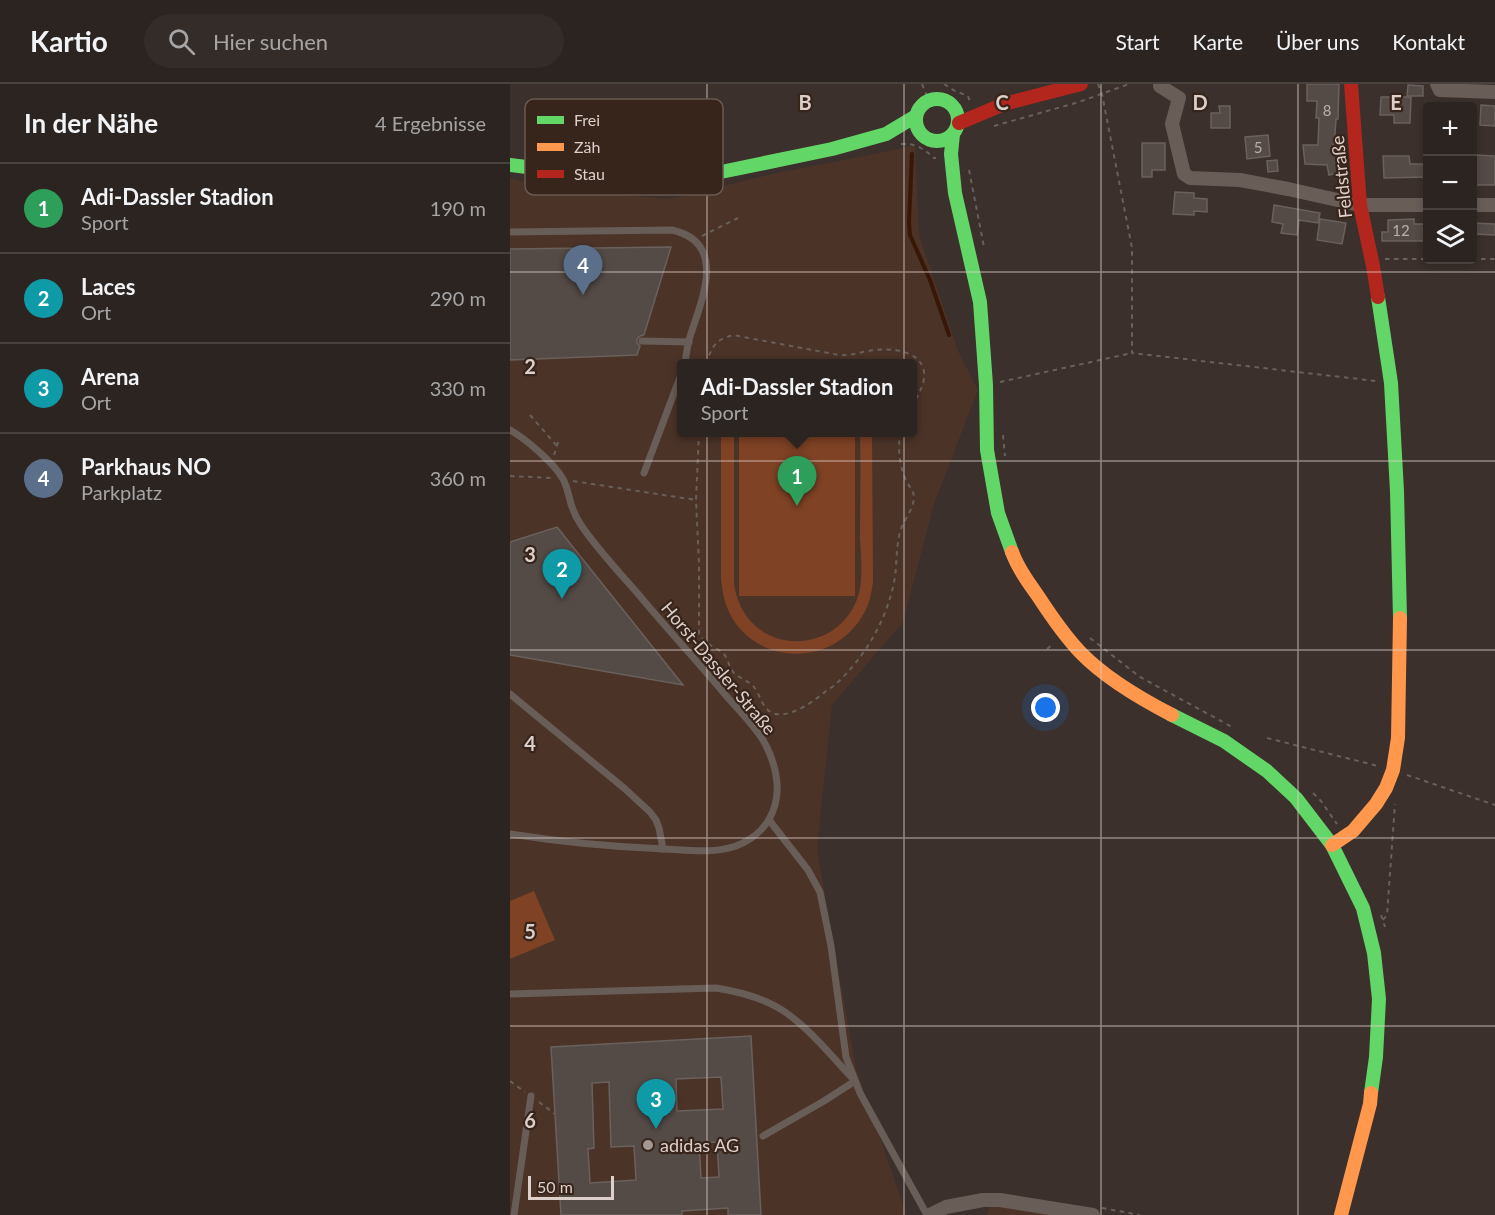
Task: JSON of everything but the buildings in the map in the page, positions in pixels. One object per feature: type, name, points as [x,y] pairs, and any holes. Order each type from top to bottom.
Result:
[{"type":"street","points":[[954,107],[1004,104],[1081,84]]},
{"type":"street","points":[[1160,84],[1179,98],[1172,124],[1184,174],[1190,178],[1240,180],[1360,205],[1423,205]]},
{"type":"street","name":"Feldstraße","points":[[1332,845],[1353,831],[1376,804],[1386,788],[1393,770],[1398,738],[1400,636],[1397,491],[1390,383],[1372,263],[1360,205],[1351,84]]},
{"type":"street","points":[[1437,84],[1440,90],[1495,92]]},
{"type":"street","points":[[723,172],[785,160],[886,134],[916,116],[923,104],[935,99],[943,99],[954,107],[958,117],[951,154],[955,193],[980,302],[993,383],[987,450],[998,513],[1017,564],[1050,615],[1082,654],[1115,681],[1165,711],[1224,741],[1267,771],[1296,798],[1332,845],[1363,908],[1374,953],[1379,999],[1376,1057],[1370,1104],[1341,1215]]},
{"type":"street","points":[[886,134],[943,140],[956,128],[1004,104]]},
{"type":"street","points":[[916,116],[918,128],[941,157],[955,193]]},
{"type":"street","points":[[510,165],[525,167]]},
{"type":"street","points":[[1477,205],[1495,205]]},
{"type":"street","points":[[929,1215],[946,1207],[983,1200],[1000,1200],[1093,1215]]},
{"type":"lane","points":[[510,232],[672,230],[684,233],[694,240],[702,249],[706,262],[706,286],[688,342],[686,359]]},
{"type":"lane","points":[[642,341],[688,342]]},
{"type":"lane","points":[[644,473],[677,383]]},
{"type":"lane","name":"Horst-Dassler-Straße","points":[[510,430],[551,463],[563,479],[574,513],[584,530],[762,740],[773,763],[778,791],[769,820],[763,830],[755,837],[734,846],[694,851],[577,844],[510,834]]},
{"type":"lane","points":[[510,694],[650,812],[659,828],[663,849]]},
{"type":"lane","points":[[769,820],[808,870],[820,892],[831,946],[846,1057],[860,1093],[929,1215]]},
{"type":"lane","points":[[510,994],[716,988],[734,991],[750,995],[784,1011],[855,1080]]},
{"type":"lane","points":[[763,1136],[824,1101],[855,1080]]},
{"type":"lane","points":[[514,1215],[531,1096]]},
{"type":"path","points":[[922,84],[928,101]]},
{"type":"path","points":[[1098,84],[1102,94],[1132,248],[1132,353]]},
{"type":"path","points":[[989,127],[1079,102],[1129,84]]},
{"type":"path","points":[[969,168],[985,252]]},
{"type":"path","points":[[694,240],[738,218]]},
{"type":"path","points":[[1372,263],[1423,259]]},
{"type":"path","points":[[1477,259],[1495,260]]},
{"type":"path","points":[[707,359],[710,350],[720,339],[733,335],[848,356],[875,350],[903,351],[916,359]]},
{"type":"path","points":[[1000,391],[993,383],[1132,353],[1390,383]]},
{"type":"path","points":[[917,360],[922,364],[924,371],[917,394]]},
{"type":"path","points":[[530,415],[557,447]]},
{"type":"path","points":[[1003,431],[1005,462]]},
{"type":"path","points":[[699,437],[696,500],[699,634],[706,643],[723,653],[735,674],[754,687],[764,706],[776,714],[792,712],[817,700],[834,685],[858,661],[885,614],[895,576],[896,553],[901,531],[914,496],[900,460],[900,437]]},
{"type":"path","points":[[551,463],[559,440]]},
{"type":"path","points":[[510,476],[563,479],[696,500]]},
{"type":"path","points":[[1086,636],[1140,677],[1236,730]]},
{"type":"path","points":[[1267,738],[1375,765]]},
{"type":"path","points":[[1393,770],[1495,805]]},
{"type":"path","points":[[1306,787],[1321,801],[1346,837]]},
{"type":"path","points":[[1383,920],[1386,915],[1395,801]]},
{"type":"path","points":[[1379,910],[1386,931]]},
{"type":"shaded area","points":[[915,146],[919,235],[959,353],[978,390],[934,504],[903,622],[832,705],[817,850],[856,1068],[906,1213],[904,1215],[510,1215],[510,178],[525,182],[525,195],[627,195],[670,199],[686,195],[723,195],[723,186]]},
{"type":"shaded area","points":[[721,437],[734,437],[734,579],[737,597],[746,616],[760,629],[776,638],[794,641],[813,639],[830,632],[845,620],[856,602],[860,587],[860,437],[872,437],[873,583],[864,613],[850,632],[833,645],[813,652],[792,654],[772,650],[753,640],[737,625],[726,605],[721,578]]},
{"type":"shaded area","points":[[739,437],[855,437],[855,596],[739,596]]},
{"type":"shaded area","points":[[534,891],[555,940],[510,959],[510,901]]},
{"type":"shaded area","points":[[991,1203],[1054,1215],[987,1215]]},
{"type":"waterway","points":[[912,154],[910,235],[930,280],[949,335]]},
{"type":"traffic: fast","points":[[937,99],[952,105],[958,120],[952,135],[937,141],[922,135],[916,120],[922,105],[937,99]]},
{"type":"traffic: fast","points":[[723,172],[832,149],[886,134],[916,116]]},
{"type":"traffic: fast","points":[[953,134],[951,154],[955,193],[980,302],[986,385],[987,450],[998,513],[1012,552]]},
{"type":"traffic: fast","points":[[510,165],[525,167]]},
{"type":"traffic: fast","points":[[1378,297],[1391,383],[1397,491],[1400,618]]},
{"type":"traffic: fast","points":[[1172,715],[1224,741],[1267,771],[1296,798],[1332,845],[1363,908],[1374,953],[1379,999],[1376,1057],[1371,1093]]},
{"type":"traffic: slow","points":[[1012,552],[1020,569],[1058,625],[1080,652],[1123,687],[1172,715]]},
{"type":"traffic: slow","points":[[1332,845],[1353,831],[1376,804],[1393,770],[1398,738],[1400,618]]},
{"type":"traffic: slow","points":[[1341,1215],[1371,1093]]},
{"type":"traffic: jam","points":[[959,123],[1004,104],[1081,84]]},
{"type":"traffic: jam","points":[[1351,84],[1360,205],[1378,297]]},
{"type":"place","name":"Parkhaus NO","points":[[583,295]]},
{"type":"place","name":"Adi-Dassler Stadion","points":[[797,506]]},
{"type":"place","name":"Laces","points":[[562,599]]},
{"type":"place","name":"Arena","points":[[656,1129]]},
{"type":"place","name":"adidas AG","points":[[648,1145]]}]
